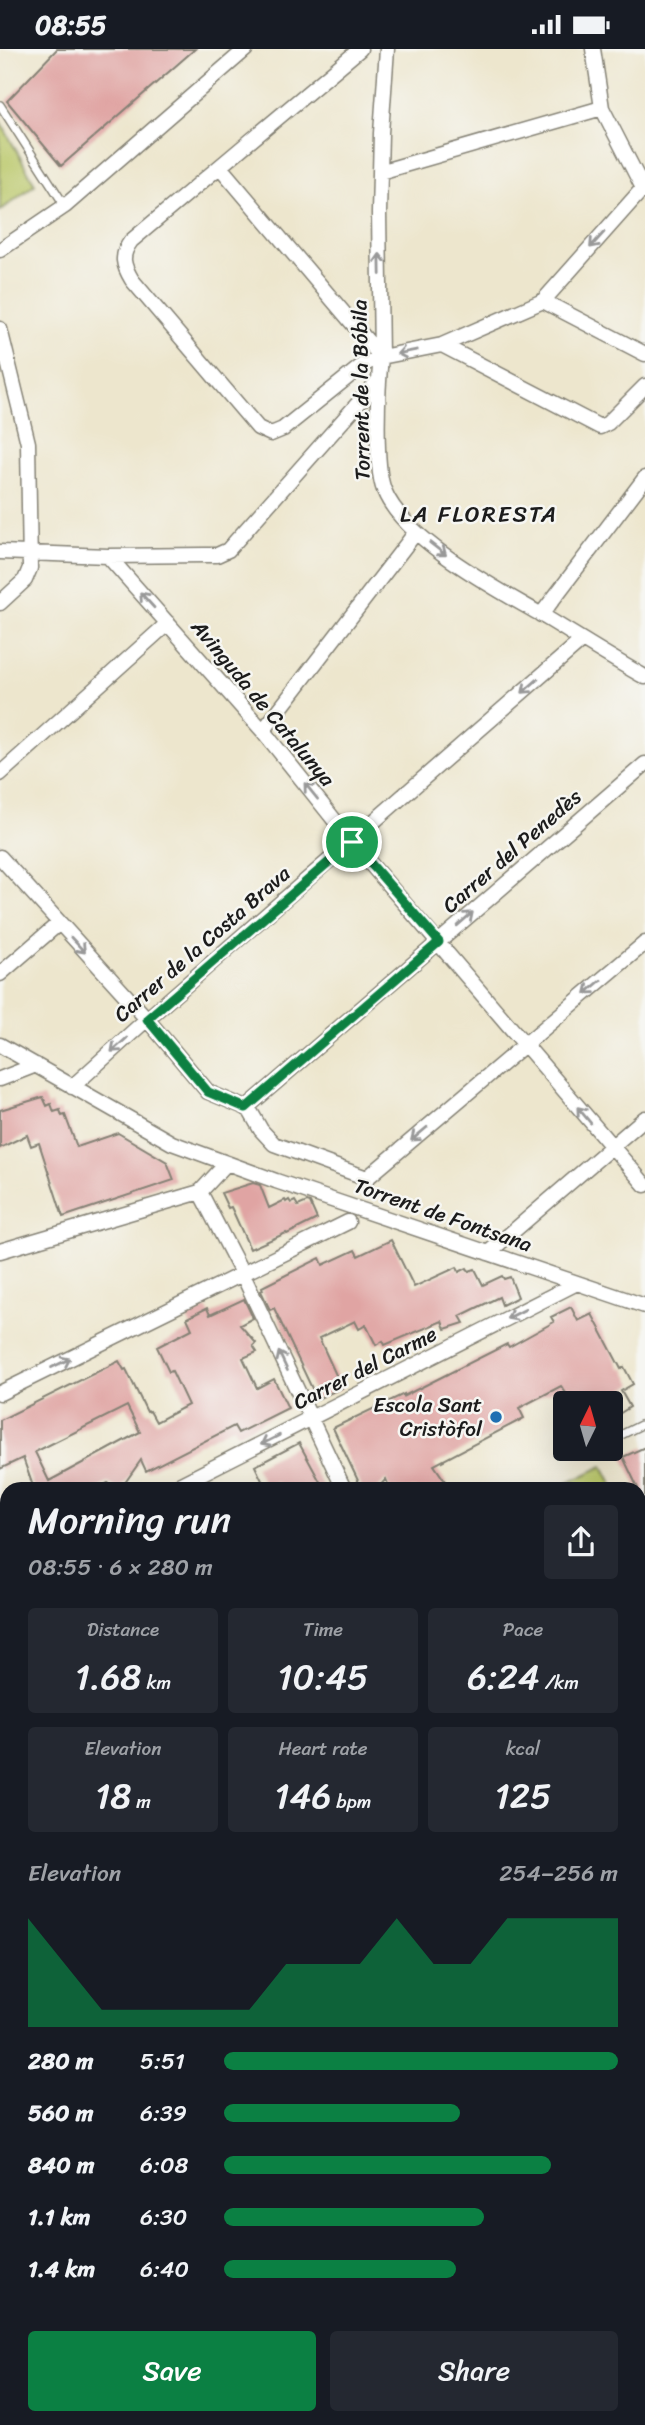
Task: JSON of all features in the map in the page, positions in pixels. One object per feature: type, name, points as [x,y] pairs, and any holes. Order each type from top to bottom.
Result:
[{"type":"street","points":[[0,250],[65,206],[246,49]]},
{"type":"street","points":[[360,49],[131,241],[122,256],[124,267],[132,280],[258,428],[271,434],[283,429],[364,364],[381,357],[442,345],[543,301],[644,189],[602,108],[593,49]]},
{"type":"street","name":"Torrent de la Bóbila","points":[[387,49],[380,172],[379,381],[383,487],[392,507],[416,532],[475,577],[645,677]]},
{"type":"street","points":[[380,172],[602,108]]},
{"type":"street","points":[[220,167],[381,357]]},
{"type":"street","points":[[543,301],[645,354]]},
{"type":"street","points":[[0,329],[28,443],[30,553],[30,568],[25,580],[0,603]]},
{"type":"street","points":[[442,345],[600,427],[608,423],[645,386]]},
{"type":"street","points":[[0,552],[108,556],[217,555],[228,550],[379,381]]},
{"type":"street","points":[[541,615],[645,478]]},
{"type":"street","points":[[263,731],[416,532]]},
{"type":"street","name":"Avinguda de Catalunya","points":[[108,556],[263,731],[352,842],[645,1185]]},
{"type":"street","points":[[0,774],[169,623]]},
{"type":"street","name":"Carrer de la Costa Brava","points":[[72,1087],[581,641]]},
{"type":"street","name":"Carrer del Penedès","points":[[246,1108],[645,764]]},
{"type":"street","points":[[0,857],[147,1019],[208,1092],[246,1108],[274,1144],[367,1178],[645,943]]},
{"type":"street","points":[[0,974],[58,924]]},
{"type":"street","name":"Torrent de Fontsana","points":[[0,1045],[172,1143],[577,1283],[642,1301]]},
{"type":"street","points":[[0,1079],[36,1065]]},
{"type":"street","points":[[488,1253],[645,1118]]},
{"type":"street","points":[[0,1251],[200,1192],[227,1163]]},
{"type":"street","points":[[200,1192],[243,1275],[341,1482]]},
{"type":"street","points":[[0,1393],[348,1222]]},
{"type":"street","name":"Carrer del Carme","points":[[185,1482],[577,1283]]},
{"type":"lane","points":[[0,105],[65,206]]},
{"type":"lane","points":[[623,1434],[645,1423]]},
{"type":"green space","points":[[0,121],[35,184],[0,211]]},
{"type":"green space","points":[[603,1466],[611,1482],[570,1482]]},
{"type":"building","points":[[57,49],[195,49],[61,166],[7,101]]},
{"type":"building","points":[[43,1097],[47,1106],[51,1104],[54,1112],[60,1110],[62,1116],[65,1115],[77,1147],[118,1133],[167,1162],[174,1180],[63,1217],[39,1143],[31,1146],[27,1135],[0,1148],[0,1110]]},
{"type":"building","points":[[253,1183],[260,1185],[269,1208],[285,1200],[291,1203],[295,1201],[298,1206],[307,1202],[317,1219],[250,1249],[231,1207],[228,1208],[221,1193]]},
{"type":"building","points":[[391,1240],[414,1287],[457,1267],[459,1272],[467,1268],[469,1271],[475,1269],[483,1285],[502,1276],[504,1279],[510,1277],[518,1297],[502,1305],[499,1297],[460,1316],[464,1323],[445,1329],[442,1321],[385,1345],[383,1341],[376,1345],[366,1325],[359,1329],[355,1321],[319,1338],[342,1388],[317,1399],[274,1308],[270,1310],[261,1291],[262,1287],[320,1258],[323,1265],[355,1250],[358,1256]]},
{"type":"building","points":[[244,1299],[253,1318],[240,1325],[256,1343],[253,1346],[257,1352],[243,1358],[257,1388],[274,1379],[288,1408],[238,1433],[234,1426],[146,1471],[141,1460],[126,1482],[32,1482],[23,1458],[0,1469],[0,1420],[119,1361],[124,1370],[126,1369],[147,1412],[150,1411],[156,1422],[188,1405],[157,1347],[192,1329],[187,1318],[207,1308],[210,1315]],"holes":[[[127,1406],[140,1432],[49,1481],[35,1452]]]},
{"type":"building","points":[[571,1307],[578,1321],[592,1314],[621,1369],[624,1367],[633,1384],[621,1391],[565,1391],[561,1386],[519,1408],[524,1418],[434,1465],[446,1482],[387,1482],[386,1479],[383,1482],[359,1482],[333,1428],[507,1344],[509,1347],[554,1322],[551,1317]]},
{"type":"building","points":[[623,1395],[630,1407],[623,1411]]},
{"type":"building","points":[[299,1443],[320,1482],[263,1482],[255,1466]]},
{"type":"building","points":[[645,1447],[645,1482],[635,1482],[623,1457]]},
{"type":"place","name":"Escola Sant Cristòfol","points":[[496,1417]]},
{"type":"district","name":"LA FLORESTA","points":[[479,514]]},
{"type":"route","points":[[352,842],[439,942],[246,1108],[208,1092],[147,1019],[352,842]]}]
